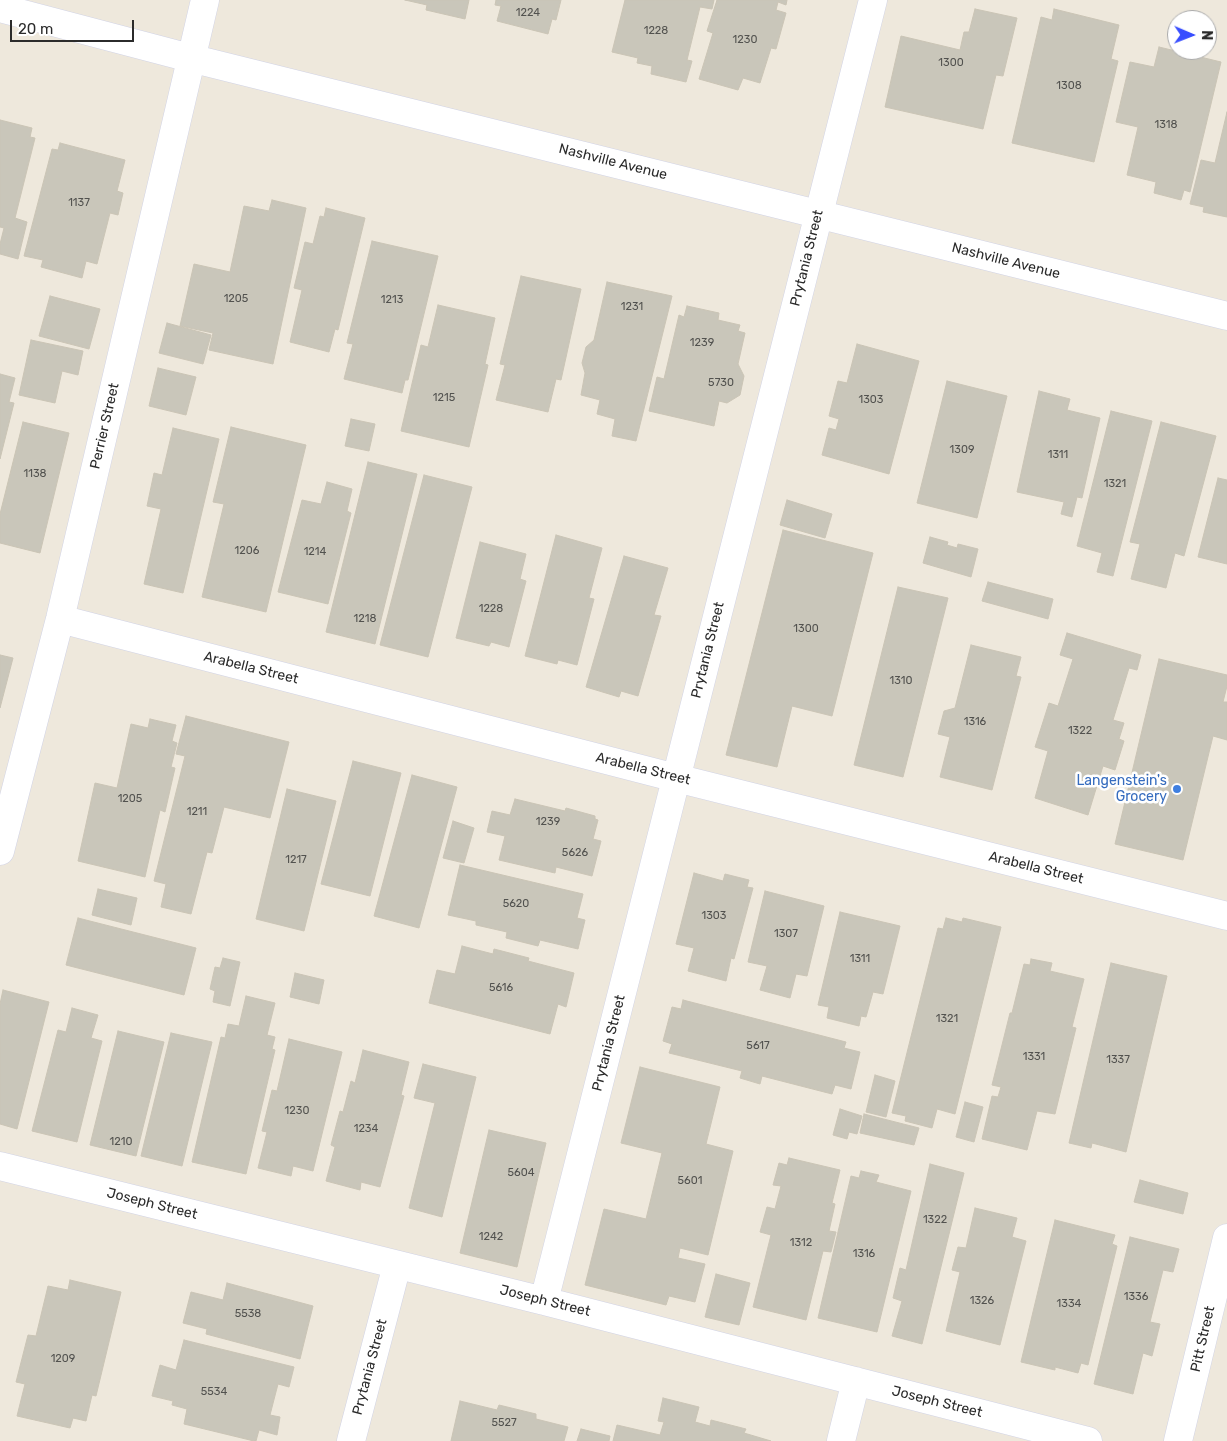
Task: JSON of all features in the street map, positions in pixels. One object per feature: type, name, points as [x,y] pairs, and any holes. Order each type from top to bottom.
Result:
[{"type":"street","name":"Perrier Street","points":[[0,851],[60,619],[204,0]]},
{"type":"street","name":"Prytania Street","points":[[544,1301],[873,0]]},
{"type":"street","name":"Nashville Avenue","points":[[0,8],[190,58],[1227,316]]},
{"type":"street","name":"Arabella Street","points":[[60,619],[676,778],[1227,916]]},
{"type":"street","name":"Joseph Street","points":[[0,1166],[544,1301],[1088,1441]]},
{"type":"street","name":"Pitt Street","points":[[1178,1441],[1227,1238]]},
{"type":"street","name":"Prytania Street","points":[[351,1441],[397,1265]]},
{"type":"street","points":[[841,1441],[856,1381]]},
{"type":"building","points":[[405,0],[469,0],[465,19],[426,10],[427,5]]},
{"type":"building","points":[[496,0],[561,0],[556,20],[552,19],[548,34],[497,21],[501,6],[495,5]]},
{"type":"building","points":[[625,0],[714,0],[712,9],[700,7],[687,60],[692,61],[686,82],[651,74],[652,66],[637,63],[638,58],[612,52]]},
{"type":"building","points":[[717,0],[787,0],[786,5],[778,2],[776,10],[786,13],[776,49],[771,48],[760,83],[743,78],[738,90],[699,79],[713,33],[707,31]]},
{"type":"building","points":[[975,9],[1017,18],[1003,76],[996,75],[983,129],[885,107],[901,36],[960,50],[964,32],[969,32]]},
{"type":"building","points":[[1054,9],[1119,25],[1111,59],[1118,61],[1094,162],[1012,143],[1041,17],[1052,20]]},
{"type":"building","points":[[1159,47],[1167,49],[1167,60],[1213,60],[1221,62],[1190,192],[1184,190],[1181,200],[1154,193],[1156,182],[1127,175],[1138,127],[1116,122],[1130,62],[1154,67]]},
{"type":"building","points":[[1227,112],[1227,217],[1203,212],[1204,207],[1190,204],[1201,160],[1215,163]]},
{"type":"building","points":[[0,120],[32,128],[30,137],[35,138],[15,218],[27,222],[18,259],[0,254],[0,244],[4,228],[0,227]]},
{"type":"building","points":[[60,143],[125,160],[117,191],[123,193],[118,215],[110,213],[97,264],[86,261],[82,278],[41,267],[43,260],[24,256],[52,149],[58,150]]},
{"type":"building","points":[[272,200],[306,208],[273,364],[209,350],[213,333],[180,326],[194,264],[230,272],[244,206],[269,211]]},
{"type":"building","points":[[326,208],[365,218],[338,330],[335,329],[329,352],[290,342],[302,290],[294,288],[305,242],[313,244],[320,216],[324,217]]},
{"type":"building","points":[[372,241],[438,256],[408,380],[405,380],[402,393],[344,379],[353,344],[347,343]]},
{"type":"building","points":[[521,276],[581,289],[561,380],[556,379],[548,412],[496,400],[505,365],[500,364]]},
{"type":"building","points":[[607,282],[672,296],[636,441],[612,436],[615,419],[597,414],[600,400],[581,395],[585,373],[582,363],[586,347],[594,340]]},
{"type":"building","points":[[50,296],[100,309],[89,349],[39,336]]},
{"type":"building","points":[[438,305],[495,318],[485,364],[488,365],[469,447],[401,431],[421,345],[428,347]]},
{"type":"building","points":[[687,306],[719,313],[718,320],[740,325],[738,331],[745,333],[738,364],[744,376],[740,395],[727,403],[719,401],[714,426],[649,411],[657,377],[664,379],[679,315],[684,317]]},
{"type":"building","points":[[167,323],[211,335],[203,364],[159,353]]},
{"type":"building","points":[[31,340],[83,351],[78,375],[62,371],[55,403],[19,395]]},
{"type":"building","points":[[857,344],[919,361],[889,474],[822,455],[829,428],[836,430],[839,419],[829,416],[838,381],[847,383]]},
{"type":"building","points":[[158,368],[196,377],[186,415],[149,406]]},
{"type":"building","points":[[0,374],[15,378],[9,402],[14,403],[0,459]]},
{"type":"building","points":[[947,381],[1007,396],[977,518],[917,503]]},
{"type":"building","points":[[1039,391],[1070,399],[1067,410],[1100,418],[1082,498],[1077,497],[1072,517],[1061,514],[1064,502],[1017,492]]},
{"type":"building","points":[[1111,411],[1152,421],[1113,576],[1097,572],[1102,553],[1077,546]]},
{"type":"building","points":[[351,419],[375,424],[369,451],[345,446]]},
{"type":"building","points":[[23,422],[69,433],[40,553],[0,543],[0,514]]},
{"type":"building","points":[[1161,422],[1216,436],[1184,556],[1175,553],[1166,588],[1131,579],[1140,544],[1130,542]]},
{"type":"building","points":[[231,427],[306,445],[266,612],[202,597],[224,504],[213,502]]},
{"type":"building","points":[[173,428],[219,439],[183,593],[144,584],[161,509],[147,506],[154,473],[162,475]]},
{"type":"building","points":[[368,462],[417,474],[375,644],[326,632]]},
{"type":"building","points":[[424,475],[472,487],[428,657],[380,645]]},
{"type":"building","points":[[1218,478],[1227,480],[1227,564],[1198,557]]},
{"type":"building","points":[[327,482],[352,489],[347,511],[351,513],[328,604],[278,592],[302,500],[321,504]]},
{"type":"building","points":[[787,500],[832,514],[825,538],[780,525]]},
{"type":"building","points":[[783,530],[873,553],[832,716],[792,706],[777,767],[726,755]]},
{"type":"building","points":[[556,535],[602,548],[589,598],[594,599],[577,665],[558,660],[557,664],[525,656]]},
{"type":"building","points":[[930,537],[948,542],[947,545],[957,548],[958,544],[978,549],[971,577],[923,563]]},
{"type":"building","points":[[480,542],[526,554],[520,579],[526,581],[509,647],[491,642],[489,646],[456,638]]},
{"type":"building","points":[[624,556],[668,568],[654,615],[661,616],[638,696],[621,691],[619,697],[586,687]]},
{"type":"building","points":[[988,582],[1053,599],[1048,619],[982,601]]},
{"type":"building","points":[[898,587],[948,598],[903,777],[854,765]]},
{"type":"building","points":[[1067,633],[1141,655],[1137,670],[1129,668],[1113,720],[1124,723],[1119,739],[1124,741],[1115,770],[1103,766],[1088,815],[1035,798],[1048,751],[1035,747],[1049,703],[1058,706],[1073,659],[1060,655]]},
{"type":"building","points":[[971,645],[1021,657],[1016,676],[1021,677],[992,790],[940,777],[950,737],[938,734],[944,711],[955,708]]},
{"type":"building","points":[[0,655],[13,658],[0,708]]},
{"type":"building","points":[[1159,659],[1227,675],[1227,686],[1223,702],[1227,702],[1227,740],[1213,736],[1183,860],[1115,844]]},
{"type":"building","points":[[186,716],[289,742],[270,818],[224,807],[212,853],[207,852],[191,914],[161,907],[166,884],[154,881],[185,756],[176,754]]},
{"type":"building","points":[[150,719],[176,725],[172,741],[177,743],[171,767],[175,768],[165,812],[160,810],[145,877],[78,861],[95,783],[117,788],[131,724],[148,728]]},
{"type":"building","points":[[353,761],[401,773],[370,896],[321,884]]},
{"type":"building","points":[[412,775],[457,787],[419,928],[374,916]]},
{"type":"building","points":[[287,789],[336,801],[304,931],[256,919]]},
{"type":"building","points":[[515,799],[565,811],[566,808],[595,816],[595,819],[598,820],[593,839],[601,841],[592,876],[556,867],[555,873],[499,860],[505,836],[487,832],[492,811],[510,815]]},
{"type":"building","points":[[453,821],[474,828],[464,863],[443,858]]},
{"type":"building","points":[[460,865],[583,894],[577,918],[585,920],[578,949],[540,940],[538,946],[506,938],[507,932],[476,925],[476,921],[448,915]]},
{"type":"building","points":[[694,873],[723,881],[725,874],[749,880],[747,887],[753,888],[734,959],[731,958],[726,981],[688,971],[694,948],[676,944]]},
{"type":"building","points":[[98,889],[137,898],[131,925],[92,915]]},
{"type":"building","points":[[765,891],[824,906],[807,976],[796,974],[790,998],[760,990],[767,966],[748,962]]},
{"type":"building","points":[[840,912],[900,926],[883,994],[873,992],[866,1017],[861,1016],[859,1026],[827,1018],[829,1007],[818,1005]]},
{"type":"building","points":[[78,918],[196,948],[184,995],[66,965]]},
{"type":"building","points":[[946,918],[962,922],[963,918],[1001,927],[955,1114],[937,1109],[932,1128],[905,1121],[906,1116],[892,1113],[938,928],[943,929]]},
{"type":"building","points":[[462,946],[493,954],[494,949],[529,958],[528,961],[574,973],[566,1007],[558,1004],[550,1034],[429,1003],[437,970],[455,974]]},
{"type":"building","points":[[223,958],[240,962],[230,1006],[213,1002],[215,991],[210,989],[215,967],[220,968]]},
{"type":"building","points":[[1031,959],[1052,963],[1050,971],[1084,979],[1072,1027],[1076,1028],[1055,1114],[1037,1111],[1027,1150],[982,1139],[992,1096],[998,1097],[1001,1087],[992,1085],[1010,1013],[1012,1013],[1024,964],[1030,965]]},
{"type":"building","points":[[1111,963],[1167,976],[1126,1152],[1092,1143],[1091,1148],[1069,1143]]},
{"type":"building","points":[[295,973],[324,980],[319,1004],[290,997]]},
{"type":"building","points":[[3,990],[49,1002],[17,1129],[0,1124],[0,1004]]},
{"type":"building","points":[[246,996],[275,1003],[267,1035],[275,1037],[272,1049],[275,1050],[246,1174],[192,1162],[221,1037],[225,1038],[228,1024],[239,1026]]},
{"type":"building","points":[[683,1000],[846,1042],[844,1048],[860,1052],[851,1089],[835,1085],[832,1094],[762,1076],[760,1084],[740,1078],[742,1071],[669,1053],[672,1044],[663,1041],[672,1007],[681,1009]]},
{"type":"building","points":[[72,1008],[98,1015],[91,1038],[102,1041],[77,1142],[32,1131],[58,1030],[66,1032]]},
{"type":"building","points":[[118,1031],[164,1042],[136,1156],[90,1145]]},
{"type":"building","points":[[171,1033],[212,1042],[182,1166],[141,1156]]},
{"type":"building","points":[[289,1039],[342,1052],[313,1171],[293,1166],[291,1176],[258,1168],[267,1132],[262,1131],[272,1090],[277,1091]]},
{"type":"building","points":[[363,1050],[409,1062],[401,1095],[404,1096],[380,1187],[361,1182],[360,1190],[326,1181],[335,1147],[331,1145],[340,1111],[343,1112],[351,1081],[355,1083]]},
{"type":"building","points":[[423,1064],[476,1077],[442,1217],[409,1208],[435,1103],[414,1098]]},
{"type":"building","points":[[640,1067],[720,1087],[706,1144],[733,1151],[708,1255],[680,1248],[678,1258],[705,1264],[695,1302],[669,1296],[666,1305],[585,1285],[604,1209],[646,1219],[662,1153],[621,1143]]},
{"type":"building","points":[[875,1075],[895,1081],[886,1117],[866,1112]]},
{"type":"building","points":[[965,1102],[983,1107],[974,1142],[956,1137]]},
{"type":"building","points":[[840,1109],[862,1116],[857,1134],[849,1132],[847,1139],[833,1135]]},
{"type":"building","points":[[864,1114],[919,1128],[914,1145],[860,1133]]},
{"type":"building","points":[[489,1130],[546,1143],[517,1267],[460,1253]]},
{"type":"building","points":[[789,1158],[840,1170],[832,1203],[835,1204],[829,1231],[836,1232],[831,1252],[823,1251],[806,1320],[753,1307],[771,1235],[760,1232],[767,1207],[775,1209],[781,1186],[773,1185],[779,1163],[787,1165]]},
{"type":"building","points":[[930,1164],[964,1173],[922,1344],[892,1336],[902,1301],[893,1298],[900,1268],[906,1270]]},
{"type":"building","points":[[861,1171],[879,1175],[876,1182],[911,1191],[877,1332],[818,1318],[851,1176],[859,1178]]},
{"type":"building","points":[[1140,1180],[1188,1193],[1183,1214],[1134,1202]]},
{"type":"building","points":[[975,1208],[1017,1218],[1012,1237],[1026,1241],[1000,1345],[946,1331],[960,1272],[952,1270],[958,1247],[966,1248]]},
{"type":"building","points":[[1055,1220],[1115,1235],[1112,1244],[1117,1246],[1088,1365],[1081,1363],[1078,1373],[1055,1367],[1055,1370],[1021,1362]]},
{"type":"building","points":[[1130,1237],[1179,1249],[1173,1272],[1163,1270],[1150,1322],[1160,1324],[1152,1356],[1143,1353],[1133,1394],[1094,1384]]},
{"type":"building","points":[[716,1274],[750,1283],[739,1325],[705,1317]]},
{"type":"building","points":[[70,1280],[121,1292],[96,1396],[92,1395],[86,1421],[73,1418],[70,1428],[17,1416],[25,1384],[16,1382],[28,1335],[36,1336],[48,1286],[68,1290]]},
{"type":"building","points":[[227,1283],[313,1306],[300,1359],[206,1334],[207,1329],[183,1323],[191,1292],[223,1300]]},
{"type":"building","points":[[184,1340],[294,1367],[289,1387],[278,1384],[270,1415],[280,1417],[277,1435],[259,1430],[256,1441],[254,1441],[184,1424],[187,1409],[172,1405],[173,1401],[152,1396],[160,1365],[176,1370]]},
{"type":"building","points":[[663,1398],[699,1407],[695,1422],[710,1426],[711,1420],[746,1429],[744,1433],[771,1441],[613,1441],[617,1425],[660,1435],[664,1422],[658,1421]]},
{"type":"building","points":[[460,1401],[497,1410],[499,1405],[536,1414],[536,1419],[568,1427],[564,1441],[451,1441]]},
{"type":"building","points":[[581,1429],[610,1436],[609,1441],[577,1441]]},
{"type":"place","name":"Langenstein's Grocery","points":[[1177,789]]}]
